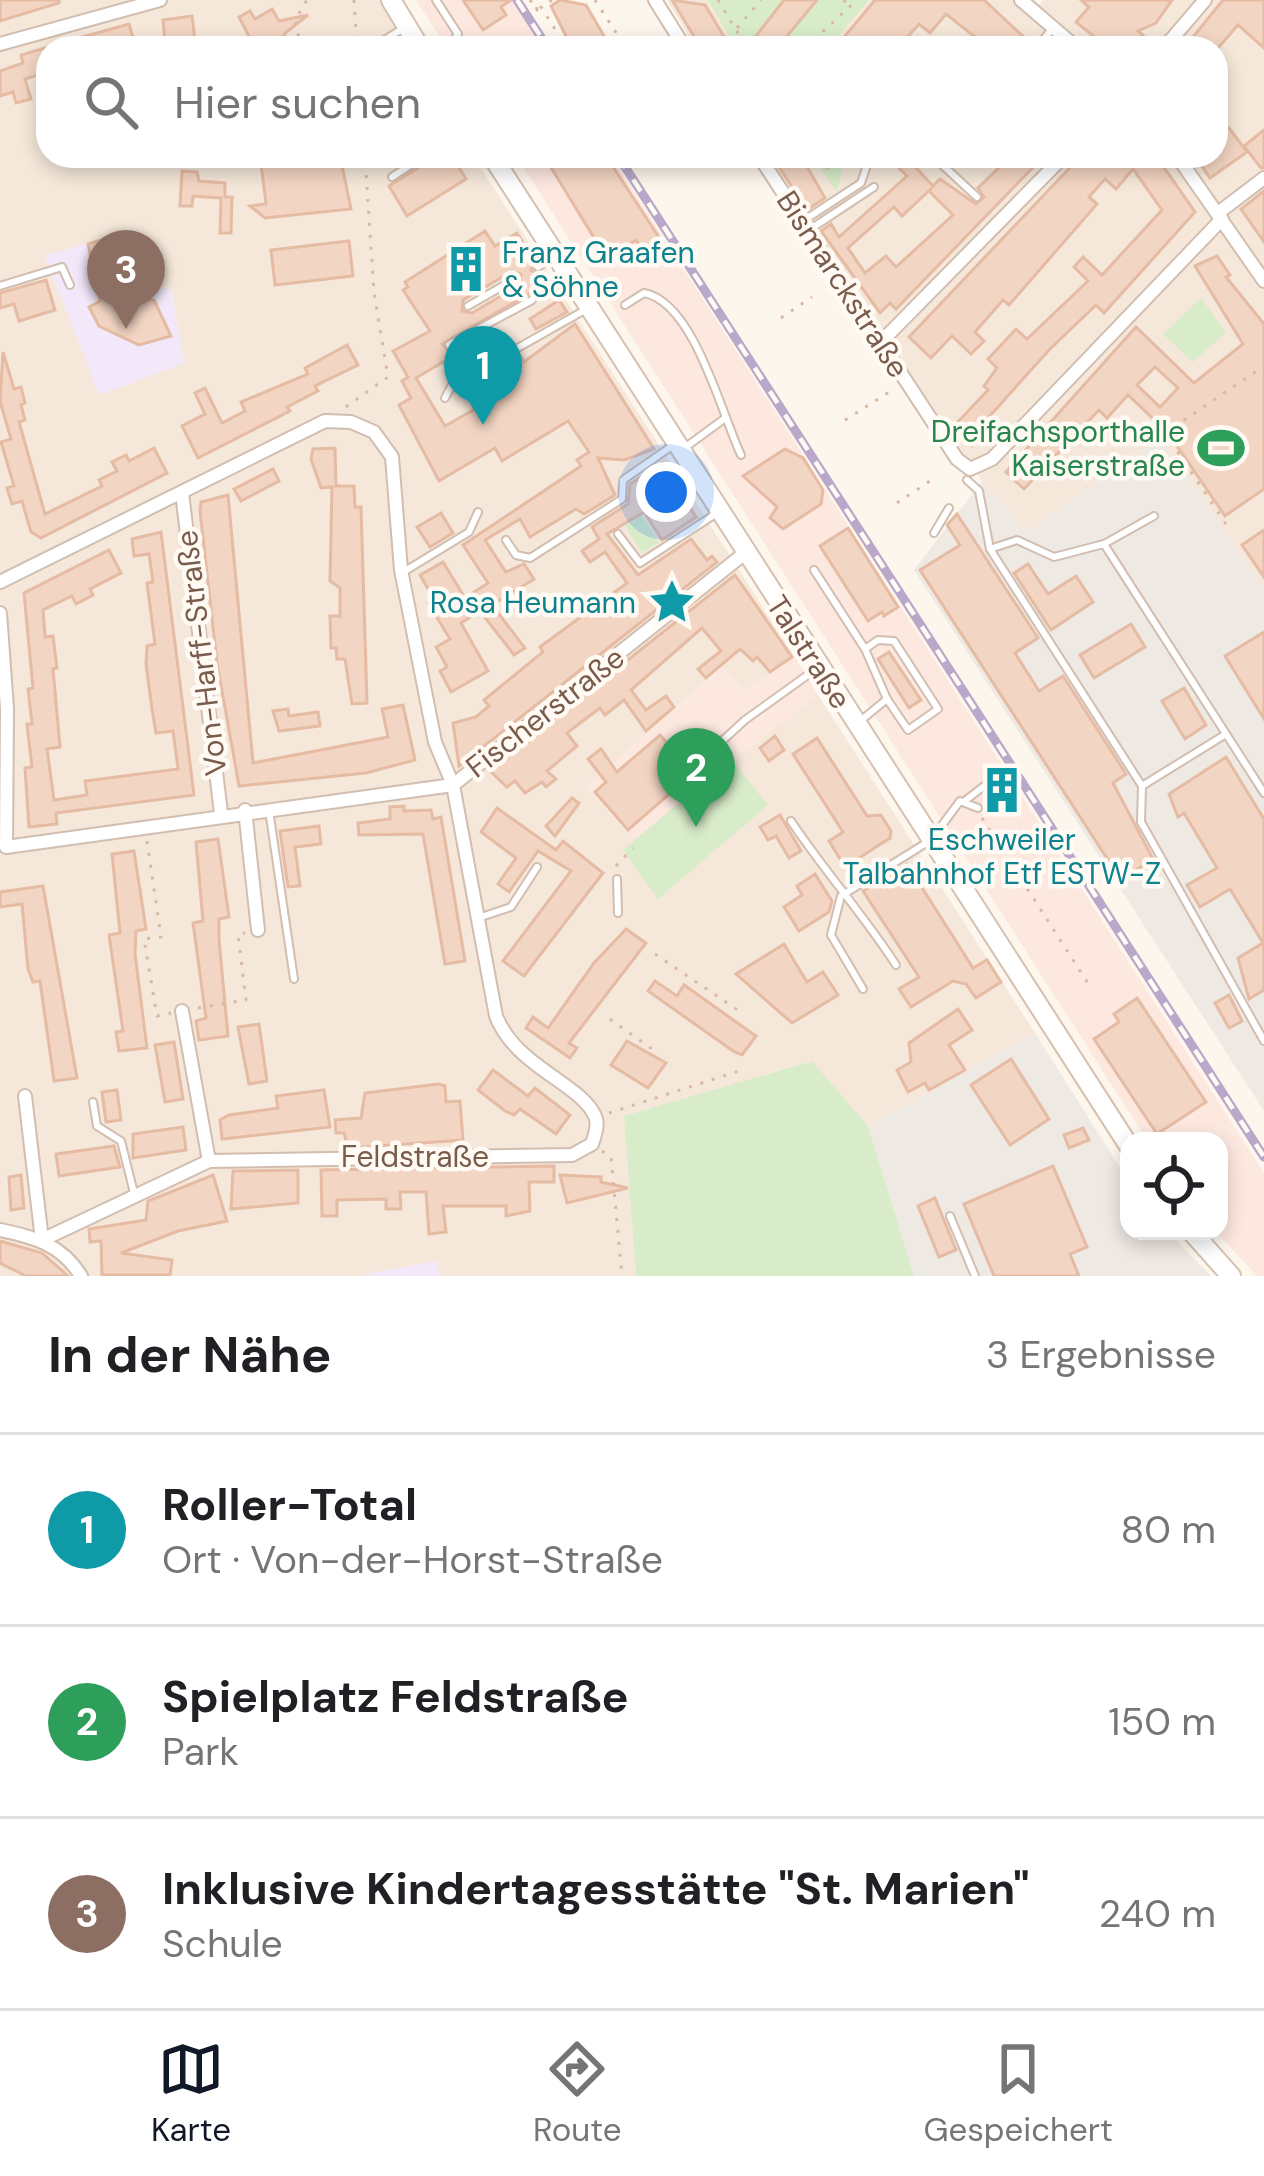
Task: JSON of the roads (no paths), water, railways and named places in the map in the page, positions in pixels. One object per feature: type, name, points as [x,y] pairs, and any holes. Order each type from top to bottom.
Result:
[{"type":"main road","points":[[391,0],[413,36]]},
{"type":"main road","name":"Talstraße","points":[[500,168],[555,256],[561,284],[588,308],[1120,1132]]},
{"type":"main road","points":[[1199,1240],[1231,1276]]},
{"type":"street","points":[[0,44],[160,0]]},
{"type":"street","points":[[655,0],[678,36]]},
{"type":"street","points":[[1021,0],[1063,36]]},
{"type":"street","points":[[1174,36],[1205,0]]},
{"type":"street","name":"Bismarckstraße","points":[[767,168],[968,475]]},
{"type":"street","points":[[881,342],[1053,168]]},
{"type":"street","points":[[1186,168],[1264,281]]},
{"type":"street","points":[[968,475],[992,459],[1220,216],[1264,178]]},
{"type":"street","points":[[0,582],[325,421],[352,422],[374,432],[392,457],[402,573],[436,742],[453,784],[478,918]]},
{"type":"street","name":"Von-Harff-Straße","points":[[182,493],[221,813]]},
{"type":"street","name":"Fischerstraße","points":[[0,613],[7,708],[6,847],[221,813],[453,784],[745,554]]},
{"type":"street","points":[[244,810],[258,930]]},
{"type":"street","name":"Feldstraße","points":[[42,1240],[209,1161],[572,1155],[592,1144],[596,1118],[503,1033],[478,918]]},
{"type":"street","points":[[182,1011],[209,1161]]},
{"type":"street","points":[[25,1096],[42,1240]]},
{"type":"street","points":[[0,1230],[42,1240],[61,1251],[81,1276]]},
{"type":"lane","points":[[436,0],[457,36]]},
{"type":"lane","points":[[390,36],[406,26]]},
{"type":"lane","points":[[1046,36],[1053,28]]},
{"type":"lane","points":[[392,177],[406,168]]},
{"type":"lane","points":[[806,226],[861,183],[866,168]]},
{"type":"lane","points":[[946,168],[977,197]]},
{"type":"lane","points":[[806,226],[874,187]]},
{"type":"lane","points":[[993,211],[1004,222]]},
{"type":"lane","points":[[538,267],[555,256]]},
{"type":"lane","points":[[0,286],[62,268],[70,285]]},
{"type":"lane","points":[[468,306],[515,279]]},
{"type":"lane","points":[[625,304],[644,293],[668,303],[715,382],[724,419],[741,455]]},
{"type":"lane","points":[[449,345],[532,300]]},
{"type":"lane","points":[[445,398],[452,385],[588,308]]},
{"type":"lane","points":[[506,540],[516,555],[530,558],[622,499],[623,480],[724,419]]},
{"type":"lane","points":[[968,475],[979,491],[990,549],[1142,786],[1141,822],[1264,1041]]},
{"type":"lane","points":[[934,533],[949,508]]},
{"type":"lane","points":[[402,573],[469,532],[478,512]]},
{"type":"lane","points":[[618,534],[640,563],[719,512]]},
{"type":"lane","points":[[990,549],[1017,541],[1054,557],[1104,544],[1154,516]]},
{"type":"lane","points":[[1104,544],[1264,793]]},
{"type":"lane","points":[[814,570],[865,649],[887,699],[908,730],[938,709],[894,641],[878,640],[865,649]]},
{"type":"lane","points":[[682,778],[745,720],[819,667]]},
{"type":"lane","points":[[856,723],[887,699]]},
{"type":"lane","points":[[1142,786],[1228,733]]},
{"type":"lane","points":[[863,989],[831,935],[841,896],[931,840],[966,800],[997,776]]},
{"type":"lane","points":[[966,800],[978,808]]},
{"type":"lane","points":[[269,807],[294,979]]},
{"type":"lane","points":[[790,821],[841,896],[860,910],[896,965]]},
{"type":"lane","points":[[478,918],[511,907],[537,867]]},
{"type":"lane","points":[[617,879],[618,913]]},
{"type":"lane","points":[[93,1102],[97,1126],[121,1141],[134,1193]]},
{"type":"lane","points":[[950,1216],[975,1276]]},
{"type":"railway","points":[[517,0],[540,36]]},
{"type":"railway","points":[[626,168],[1264,1157]]},
{"type":"place","name":"Franz Graafen & Söhne","points":[[466,269]]},
{"type":"place","name":"Inklusive Kindertagesstätte \"St. Marien\"","points":[[126,329]]},
{"type":"place","name":"Roller-Total","points":[[483,425]]},
{"type":"place","name":"Dreifachsporthalle Kaiserstraße","points":[[1221,448]]},
{"type":"place","name":"Rosa Heumann","points":[[672,602]]},
{"type":"place","name":"Eschweiler Talbahnhof Etf ESTW-Z","points":[[1002,790]]},
{"type":"place","name":"Spielplatz Feldstraße","points":[[696,827]]}]
